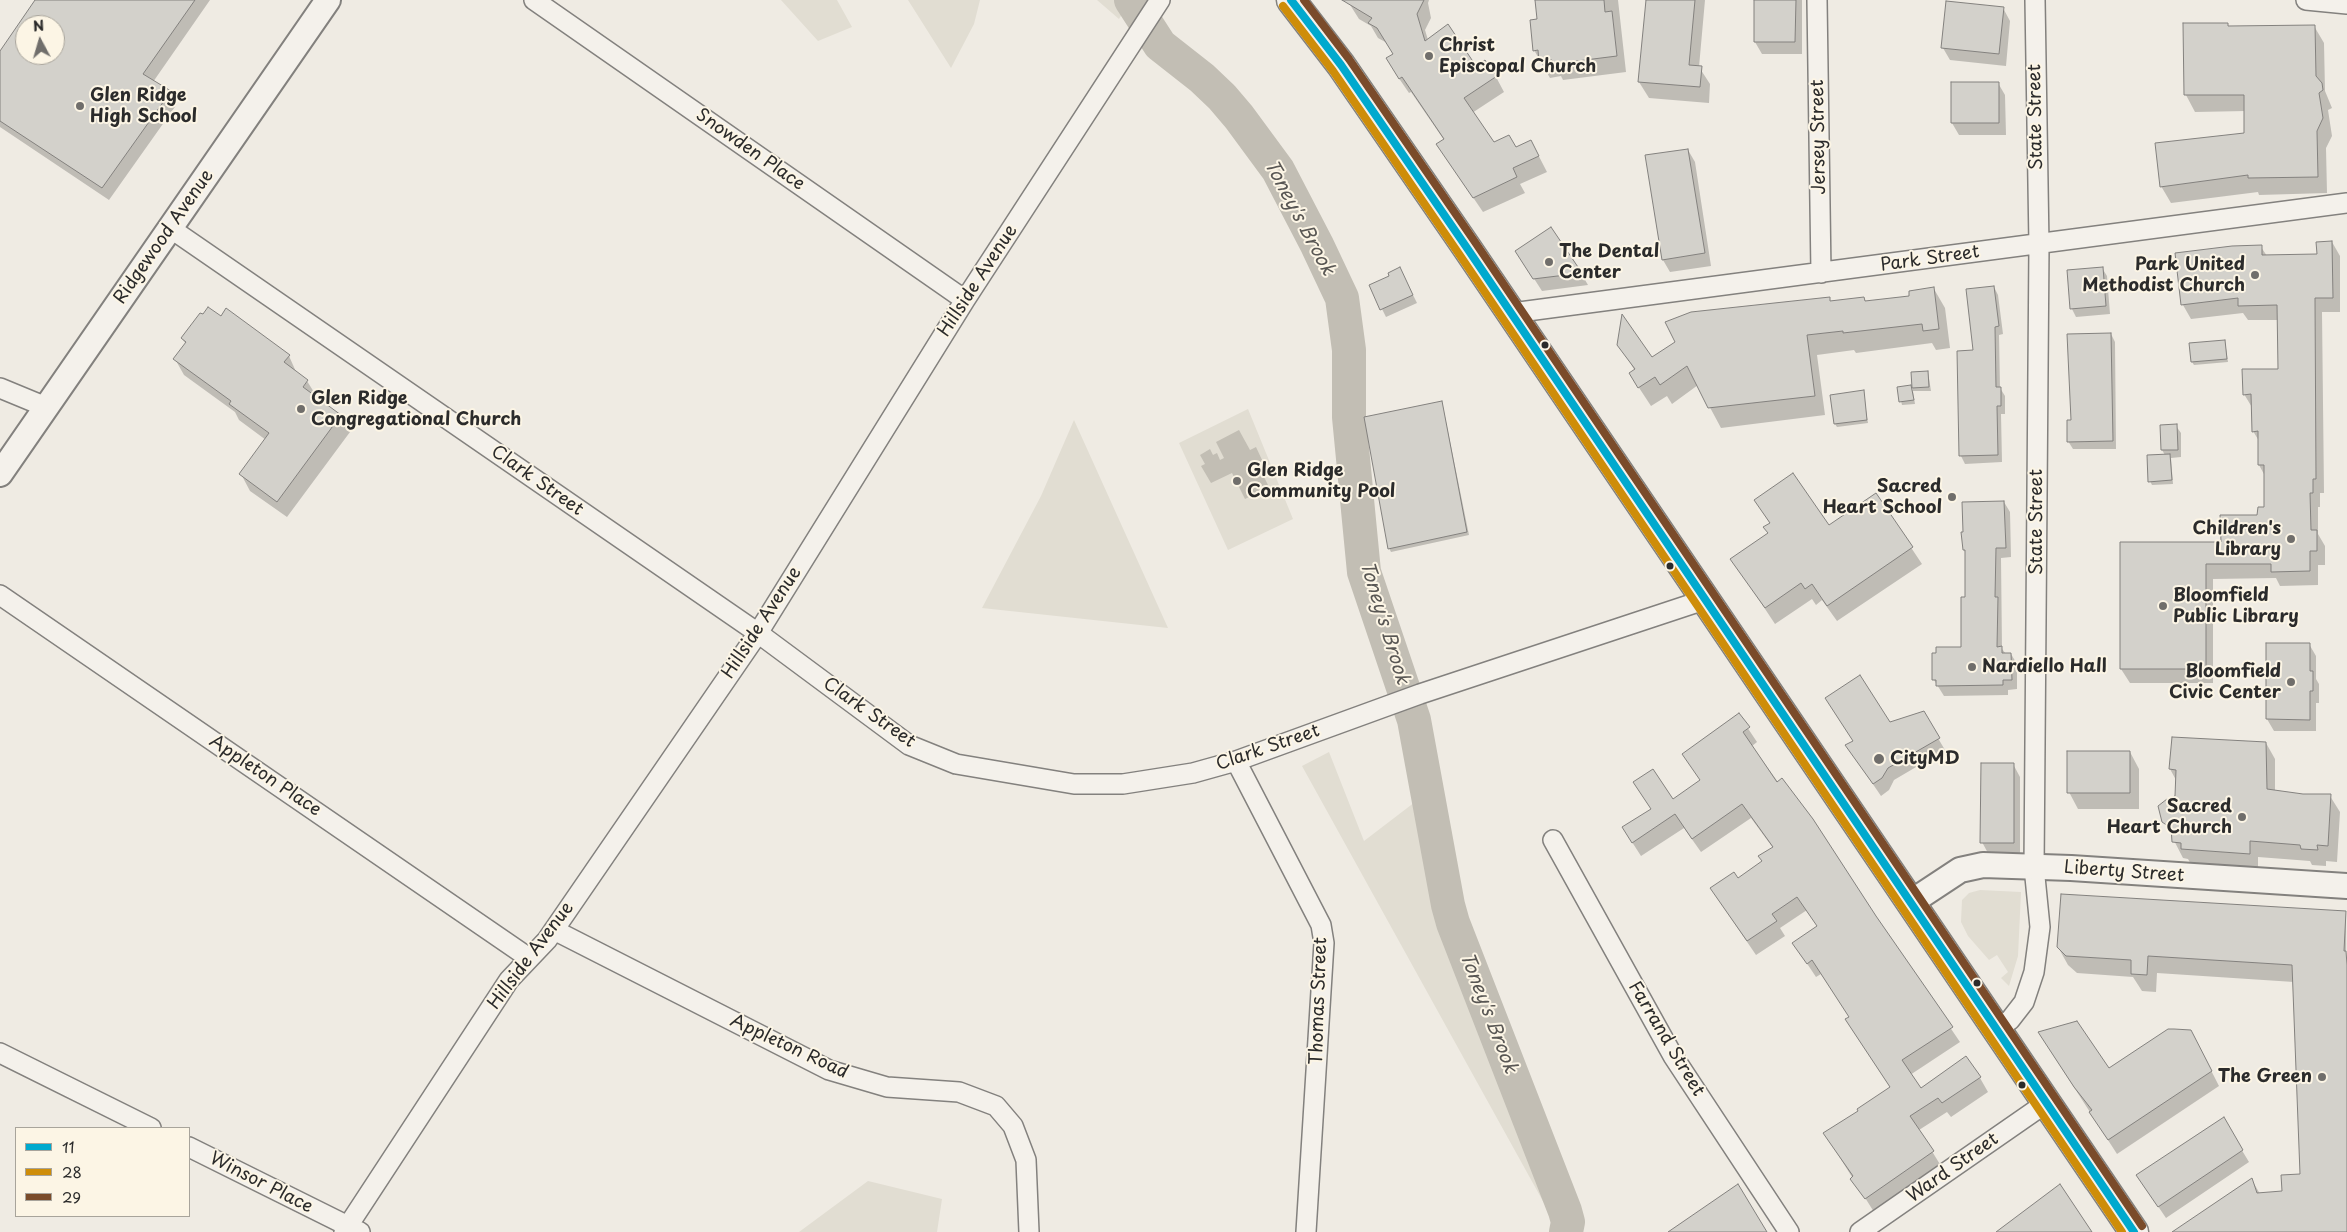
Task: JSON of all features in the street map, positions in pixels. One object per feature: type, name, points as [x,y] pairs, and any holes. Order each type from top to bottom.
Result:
[{"type":"main road","points":[[1291,0],[1341,65],[1512,313],[1704,600],[2134,1232]]},
{"type":"street","name":"Ridgewood Avenue","points":[[0,474],[328,0]]},
{"type":"street","name":"Snowden Place","points":[[534,0],[965,300]]},
{"type":"street","name":"Jersey Street","points":[[1817,0],[1821,273]]},
{"type":"street","name":"State Street","points":[[1996,1029],[2018,1011],[2030,988],[2040,927],[2034,867],[2038,245],[2035,0]]},
{"type":"street","points":[[2306,0],[2347,4]]},
{"type":"street","name":"Hillside Avenue","points":[[350,1230],[509,980],[554,930],[758,633],[965,300],[1160,1]]},
{"type":"street","name":"Park Street","points":[[1512,313],[2347,203]]},
{"type":"street","name":"Clark Street","points":[[170,228],[758,633],[909,745],[956,764],[1049,781],[1097,785],[1123,784],[1169,777],[1236,761],[1420,694],[1704,600]]},
{"type":"street","points":[[0,388],[46,407]]},
{"type":"street","name":"Appleton Place","points":[[0,595],[529,958]]},
{"type":"street","name":"Thomas Street","points":[[1236,761],[1321,924],[1324,943],[1306,1232]]},
{"type":"street","name":"Farrand Street","points":[[1553,840],[1673,1056],[1790,1232]]},
{"type":"street","name":"Liberty Street","points":[[1910,902],[1967,867],[1983,865],[2347,886]]},
{"type":"street","name":"Appleton Road","points":[[554,930],[828,1070],[887,1087],[959,1092],[996,1106],[1013,1126],[1026,1160],[1029,1232]]},
{"type":"street","points":[[0,1053],[149,1127]]},
{"type":"street","name":"Ward Street","points":[[1860,1232],[2046,1103]]},
{"type":"street","name":"Winsor Place","points":[[190,1148],[350,1230]]},
{"type":"shaded area","points":[[781,0],[837,0],[852,27],[818,41]]},
{"type":"shaded area","points":[[908,0],[980,0],[974,24],[951,68]]},
{"type":"shaded area","points":[[1097,0],[1131,0],[1119,19]]},
{"type":"shaded area","name":"Glen Ridge Community Pool","points":[[1248,409],[1293,519],[1228,550],[1179,443]]},
{"type":"shaded area","points":[[1074,420],[1168,628],[982,608],[1041,496]]},
{"type":"shaded area","points":[[1239,430],[1250,450],[1256,447],[1263,462],[1258,465],[1269,487],[1245,499],[1232,473],[1211,483],[1201,466],[1205,464],[1200,455],[1210,449],[1213,455],[1217,453],[1220,460],[1224,458],[1216,442]]},
{"type":"shaded area","points":[[1329,752],[1364,841],[1415,802],[1436,800],[1454,911],[1579,1232],[1560,1232],[1302,766]]},
{"type":"shaded area","points":[[1980,890],[2021,892],[2018,956],[2009,986],[2001,978],[2008,972],[1997,955],[1989,960],[1968,936],[1961,922],[1962,900],[1969,893]]},
{"type":"shaded area","points":[[868,1181],[942,1199],[937,1232],[799,1232]]},
{"type":"building","name":"Glen Ridge High School","points":[[35,0],[195,0],[143,74],[171,91],[102,188],[0,121],[0,51],[15,29],[15,65],[65,65],[65,15],[25,15]]},
{"type":"building","points":[[1342,0],[1424,0],[1417,14],[1425,41],[1448,24],[1476,66],[1485,60],[1497,76],[1464,98],[1494,142],[1509,135],[1516,147],[1531,140],[1539,156],[1513,168],[1517,177],[1473,198],[1436,144],[1444,139],[1402,77],[1399,79],[1386,58],[1393,54],[1377,28],[1368,23],[1372,18]]},
{"type":"building","points":[[1535,0],[1604,0],[1605,12],[1612,11],[1617,56],[1553,64],[1552,60],[1539,62],[1538,50],[1533,51],[1530,20],[1537,19]]},
{"type":"building","points":[[1646,0],[1695,0],[1689,65],[1702,66],[1700,87],[1638,82]]},
{"type":"building","points":[[1754,0],[1796,0],[1795,42],[1754,42]]},
{"type":"building","points":[[1946,1],[2004,7],[1999,54],[1941,48]]},
{"type":"building","points":[[2183,23],[2228,23],[2228,26],[2315,25],[2316,76],[2322,83],[2323,90],[2319,93],[2323,118],[2317,131],[2318,177],[2248,178],[2248,175],[2160,187],[2155,143],[2244,133],[2244,95],[2184,95]]},
{"type":"building","points":[[1951,82],[1999,82],[1999,123],[1951,123]]},
{"type":"building","points":[[1688,149],[1705,253],[1662,260],[1645,155]]},
{"type":"building","name":"The Dental Center","points":[[1551,227],[1582,273],[1533,279],[1515,251]]},
{"type":"building","points":[[2332,241],[2333,298],[2315,298],[2316,479],[2313,479],[2313,493],[2310,493],[2311,530],[2317,530],[2317,551],[2310,551],[2310,571],[2271,572],[2271,564],[2206,564],[2206,669],[2120,669],[2120,542],[2221,542],[2220,515],[2257,515],[2258,507],[2264,507],[2264,465],[2258,465],[2258,431],[2252,432],[2251,394],[2243,395],[2242,369],[2278,369],[2277,305],[2238,306],[2238,298],[2181,305],[2175,253],[2232,246],[2262,245],[2262,255],[2317,254],[2316,242]]},
{"type":"building","points":[[1400,267],[1413,295],[1380,310],[1369,285],[1389,276],[1388,273]]},
{"type":"building","points":[[2103,267],[2106,306],[2070,309],[2067,270]]},
{"type":"building","points":[[1994,286],[1999,326],[1995,327],[1996,387],[2001,387],[2001,406],[1997,406],[1998,455],[1959,456],[1957,351],[1973,350],[1966,289]]},
{"type":"building","points":[[1934,287],[1939,329],[1923,331],[1922,324],[1807,335],[1815,396],[1708,408],[1687,366],[1660,385],[1655,377],[1638,388],[1629,373],[1635,369],[1617,345],[1622,314],[1652,357],[1675,342],[1665,322],[1691,312],[1830,297],[1830,301],[1864,297],[1865,301],[1909,296],[1909,291]]},
{"type":"building","name":"Glen Ridge Congregational Church","points":[[208,307],[221,316],[226,308],[290,355],[284,362],[308,380],[303,387],[341,415],[277,502],[239,474],[269,433],[229,404],[231,401],[173,359],[186,342],[181,338],[200,313],[203,314]]},
{"type":"building","points":[[2111,333],[2113,441],[2067,442],[2067,420],[2071,420],[2067,334]]},
{"type":"building","points":[[2225,340],[2227,359],[2191,362],[2189,343]]},
{"type":"building","points":[[1928,371],[1929,387],[1912,388],[1911,372]]},
{"type":"building","points":[[1911,385],[1914,400],[1899,402],[1897,387]]},
{"type":"building","points":[[1864,390],[1867,420],[1834,424],[1830,395]]},
{"type":"building","points":[[1442,401],[1467,532],[1388,549],[1364,417]]},
{"type":"building","points":[[2177,424],[2178,450],[2161,450],[2160,425]]},
{"type":"building","points":[[2170,454],[2172,480],[2148,482],[2147,455]]},
{"type":"building","name":"Sacred Heart School","points":[[1793,473],[1829,525],[1876,493],[1913,547],[1827,606],[1812,584],[1805,589],[1801,583],[1765,608],[1730,559],[1768,533],[1763,527],[1770,523],[1754,500]]},
{"type":"building","points":[[2004,501],[2006,548],[1996,548],[1995,597],[1998,597],[1997,647],[2002,646],[2002,653],[2011,653],[2012,680],[2003,680],[2003,685],[1936,686],[1936,680],[1932,680],[1932,653],[1936,653],[1936,647],[1961,647],[1961,597],[1965,597],[1965,550],[1963,550],[1961,532],[1963,532],[1962,502]]},
{"type":"building","points":[[2266,643],[2310,643],[2310,671],[2313,671],[2313,691],[2310,691],[2310,720],[2266,719]]},
{"type":"building","points":[[1860,675],[1890,722],[1924,711],[1940,738],[1888,768],[1882,778],[1873,784],[1845,745],[1853,741],[1825,698]]},
{"type":"building","points":[[1739,713],[1750,727],[1743,732],[1777,782],[1782,778],[1813,819],[1876,916],[1953,1027],[1902,1060],[1921,1088],[1966,1056],[1981,1077],[1942,1103],[1938,1098],[1910,1116],[1934,1151],[1865,1199],[1850,1179],[1853,1176],[1823,1133],[1858,1111],[1857,1109],[1890,1087],[1845,1019],[1849,1017],[1812,960],[1807,964],[1792,943],[1817,926],[1797,897],[1772,914],[1777,921],[1747,941],[1710,888],[1734,872],[1738,878],[1762,861],[1758,856],[1773,847],[1742,804],[1692,839],[1675,814],[1632,843],[1622,827],[1651,809],[1633,782],[1653,769],[1673,799],[1700,780],[1682,754]]},
{"type":"building","points":[[2172,737],[2266,742],[2267,789],[2303,794],[2331,794],[2328,846],[2317,845],[2318,850],[2301,849],[2300,845],[2250,841],[2250,854],[2181,849],[2181,843],[2172,842],[2171,828],[2162,822],[2158,806],[2175,796],[2176,770],[2169,769]]},
{"type":"building","points":[[2067,751],[2130,751],[2130,793],[2067,793]]},
{"type":"building","points":[[1981,763],[2014,763],[2014,843],[1980,843]]},
{"type":"building","name":"The Green","points":[[2061,894],[2346,911],[2344,951],[2346,951],[2347,965],[2347,1232],[2172,1232],[2252,1178],[2257,1193],[2282,1191],[2281,1175],[2300,1174],[2292,965],[2148,956],[2147,975],[2131,974],[2131,960],[2066,956],[2057,947]]},
{"type":"building","points":[[2077,1021],[2109,1068],[2168,1029],[2174,1029],[2191,1030],[2212,1071],[2108,1140],[2089,1112],[2092,1110],[2074,1087],[2038,1032]]},
{"type":"building","points":[[2224,1117],[2243,1150],[2158,1207],[2136,1175]]},
{"type":"building","points":[[1738,1184],[1767,1232],[1668,1232]]},
{"type":"building","points":[[2060,1184],[2092,1232],[1996,1232]]},
{"type":"waterway","name":"Toney's Brook","points":[[1131,0],[1160,45],[1202,78],[1222,97],[1278,170],[1342,298],[1349,350],[1349,417],[1364,572],[1414,720],[1448,905],[1453,923],[1565,1211],[1568,1222],[1566,1232]]},
{"type":"transit line","name":"11","points":[[1291,0],[1341,65],[1467,248],[2134,1232]]},
{"type":"transit line","name":"29","points":[[1304,0],[1349,59],[1475,242],[2142,1226]]},
{"type":"transit line","name":"28","points":[[1283,6],[1333,71],[1459,254],[2122,1232]]},
{"type":"place","name":"Christ Episcopal Church","points":[[1429,56]]},
{"type":"place","name":"Glen Ridge High School","points":[[80,106]]},
{"type":"place","name":"The Dental Center","points":[[1549,262]]},
{"type":"place","name":"Park United Methodist Church","points":[[2255,275]]},
{"type":"place","name":"Glen Ridge Congregational Church","points":[[301,409]]},
{"type":"place","name":"Glen Ridge Community Pool","points":[[1237,481]]},
{"type":"place","name":"Sacred Heart School","points":[[1952,497]]},
{"type":"place","name":"Children's Library","points":[[2291,539]]},
{"type":"place","name":"Bloomfield Public Library","points":[[2163,606]]},
{"type":"place","name":"Nardiello Hall","points":[[1972,667]]},
{"type":"place","name":"Bloomfield Civic Center","points":[[2291,682]]},
{"type":"place","name":"CityMD","points":[[1879,759]]},
{"type":"place","name":"Sacred Heart Church","points":[[2242,817]]},
{"type":"place","name":"The Green","points":[[2322,1077]]}]
